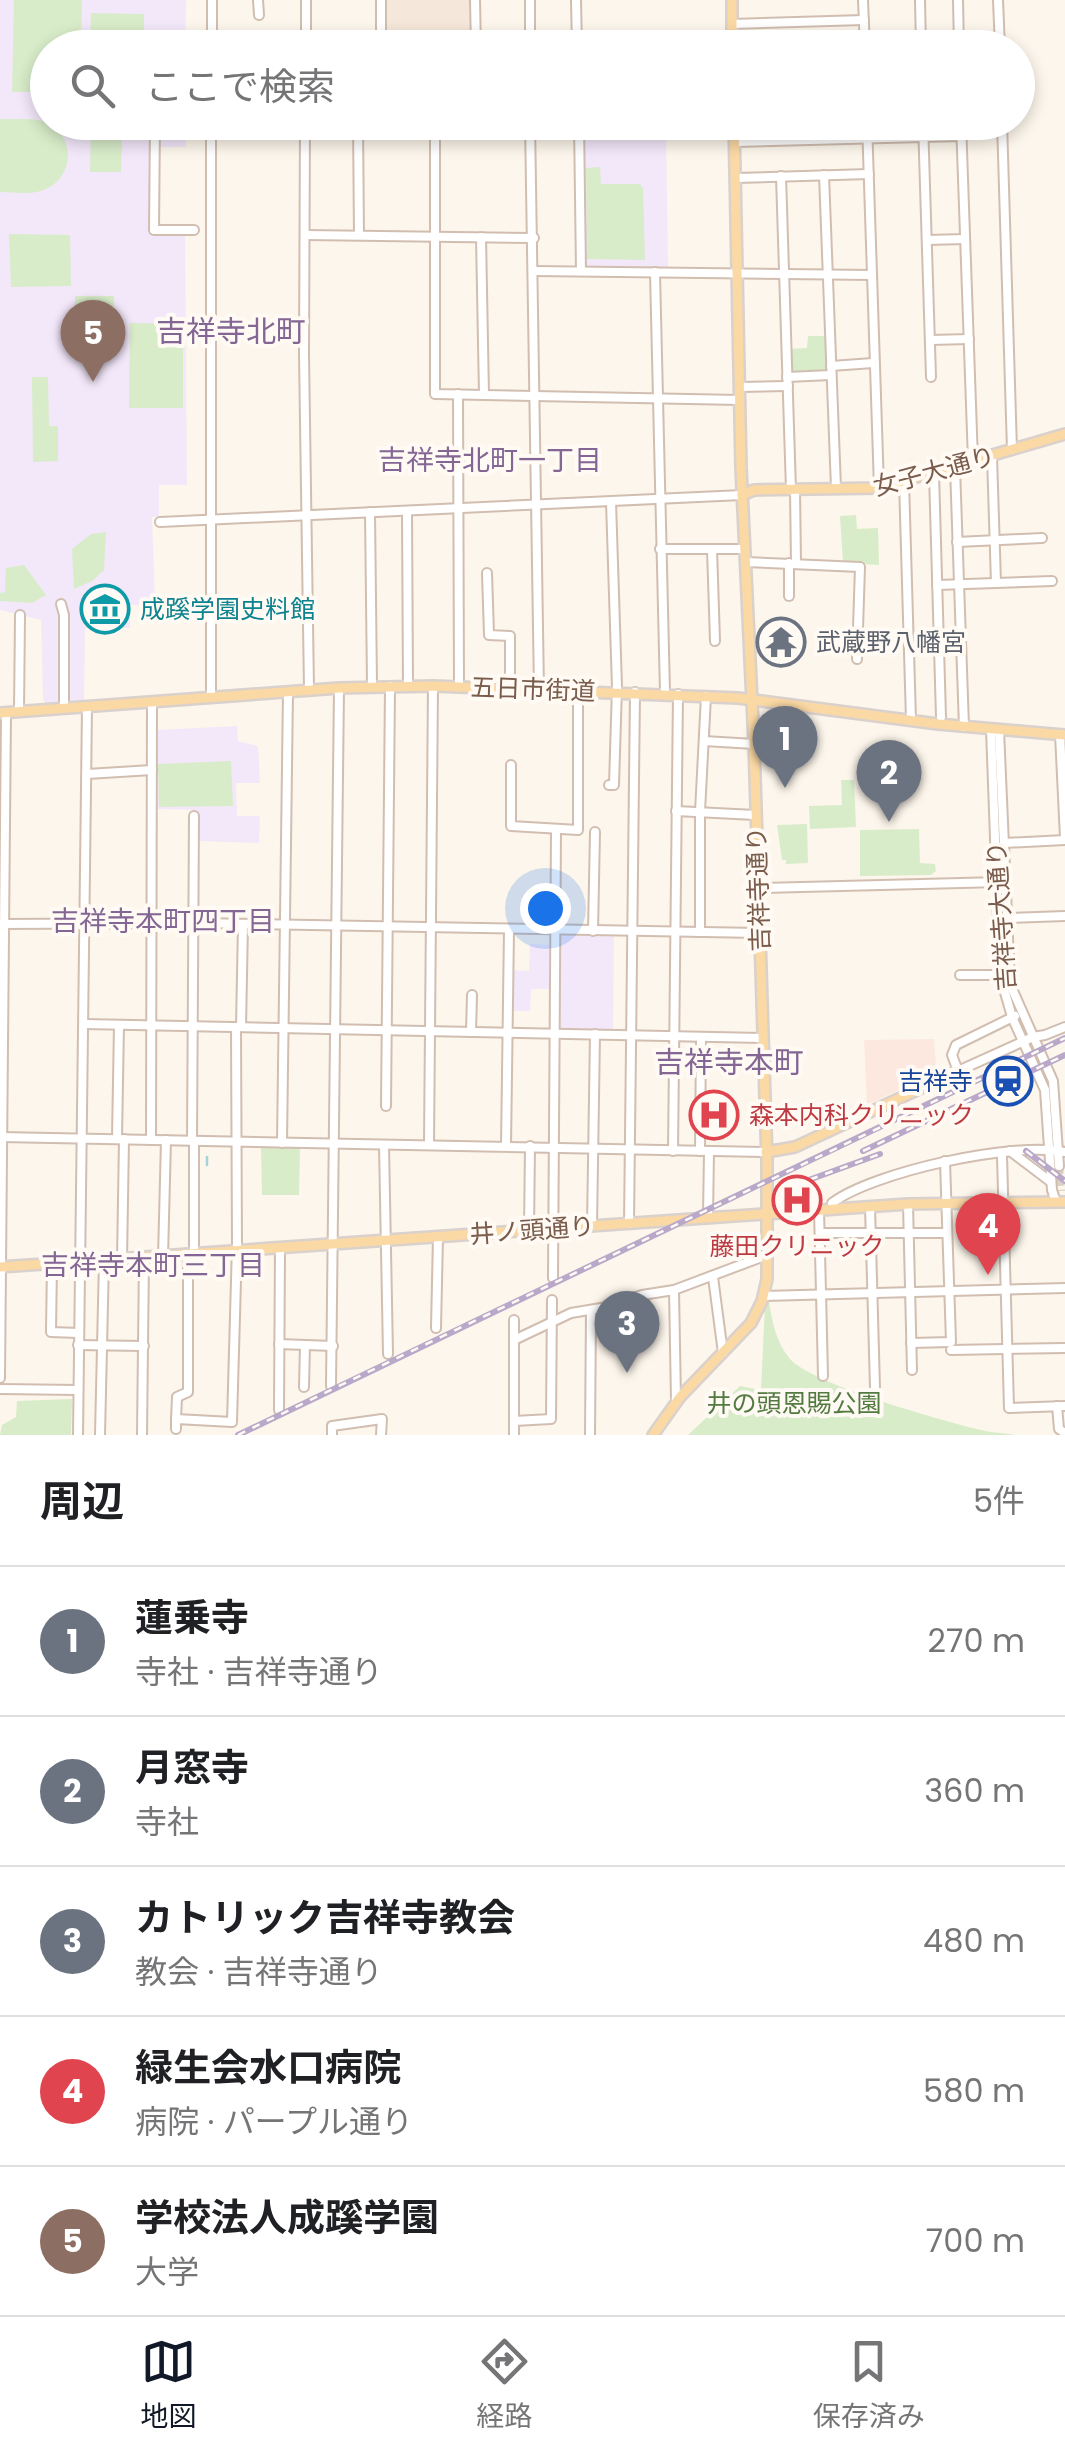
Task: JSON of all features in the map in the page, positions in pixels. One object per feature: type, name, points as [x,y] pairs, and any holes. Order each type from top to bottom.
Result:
[{"type":"main road","points":[[732,0],[732,30]]},
{"type":"main road","name":"吉祥寺通り","points":[[653,1435],[676,1401],[751,1323],[763,1296],[767,1255],[754,744],[742,495],[735,142]]},
{"type":"main road","name":"女子大通り","points":[[742,495],[754,490],[879,488],[1065,434]]},
{"type":"main road","name":"五日市街道","points":[[3,713],[339,688],[433,686],[706,696],[964,727],[1062,734]]},
{"type":"main road","points":[[766,1152],[795,1147],[958,1070]]},
{"type":"main road","name":"井ノ頭通り","points":[[0,1267],[908,1204],[1061,1202]]},
{"type":"street","points":[[212,0],[212,30]]},
{"type":"street","points":[[258,0],[258,15]]},
{"type":"street","points":[[306,0],[306,30]]},
{"type":"street","points":[[381,0],[381,30]]},
{"type":"street","points":[[475,0],[476,30]]},
{"type":"street","points":[[530,0],[530,30]]},
{"type":"street","points":[[576,0],[577,30]]},
{"type":"street","points":[[863,0],[864,30]]},
{"type":"street","points":[[920,0],[921,30]]},
{"type":"street","points":[[958,0],[959,30]]},
{"type":"street","points":[[998,0],[999,30]]},
{"type":"street","points":[[732,24],[864,20]]},
{"type":"street","points":[[155,140],[154,230],[194,230]]},
{"type":"street","points":[[211,697],[212,140]]},
{"type":"street","points":[[305,140],[310,690]]},
{"type":"street","points":[[358,140],[358,235]]},
{"type":"street","points":[[435,140],[436,394],[740,400]]},
{"type":"street","points":[[531,140],[540,690]]},
{"type":"street","points":[[579,140],[581,271]]},
{"type":"street","points":[[735,142],[801,140]]},
{"type":"street","points":[[867,140],[879,488]]},
{"type":"street","points":[[924,140],[931,377]]},
{"type":"street","points":[[962,140],[973,461]]},
{"type":"street","points":[[1003,140],[1012,450]]},
{"type":"street","points":[[736,178],[869,174]]},
{"type":"street","points":[[824,175],[836,488]]},
{"type":"street","points":[[781,176],[793,490],[789,596]]},
{"type":"street","points":[[306,235],[534,238]]},
{"type":"street","points":[[481,237],[484,395]]},
{"type":"street","points":[[926,240],[965,238]]},
{"type":"street","points":[[534,271],[872,275]]},
{"type":"street","points":[[655,272],[665,693]]},
{"type":"street","points":[[930,340],[969,339]]},
{"type":"street","points":[[740,387],[787,382],[874,364]]},
{"type":"street","points":[[458,394],[459,687]]},
{"type":"street","points":[[992,456],[996,583]]},
{"type":"street","points":[[955,466],[964,727]]},
{"type":"street","points":[[934,473],[941,717]]},
{"type":"street","points":[[904,482],[911,720]]},
{"type":"street","points":[[160,522],[742,495]]},
{"type":"street","points":[[608,785],[614,785],[616,692],[610,502]]},
{"type":"street","points":[[407,511],[408,686]]},
{"type":"street","points":[[370,512],[372,686]]},
{"type":"street","points":[[957,542],[1042,538]]},
{"type":"street","points":[[660,549],[745,549]]},
{"type":"street","points":[[712,549],[714,641]]},
{"type":"street","points":[[746,562],[860,567],[856,659]]},
{"type":"street","points":[[487,573],[489,636],[510,636],[510,688]]},
{"type":"street","points":[[937,585],[1052,581]]},
{"type":"street","points":[[61,604],[64,708]]},
{"type":"street","points":[[20,615],[20,712]]},
{"type":"street","points":[[386,1106],[390,686]]},
{"type":"street","points":[[429,1144],[433,686]]},
{"type":"street","points":[[331,1386],[339,688]]},
{"type":"street","points":[[511,765],[511,826],[578,830],[578,691]]},
{"type":"street","points":[[282,1143],[288,692]]},
{"type":"street","points":[[629,1224],[635,692]]},
{"type":"street","points":[[673,1151],[678,694]]},
{"type":"street","points":[[700,932],[700,812],[706,696]]},
{"type":"street","points":[[151,1140],[152,702]]},
{"type":"street","points":[[78,1435],[87,707]]},
{"type":"street","points":[[0,1378],[3,713]]},
{"type":"street","name":"吉祥寺大通り","points":[[995,730],[1004,844],[1000,975],[1045,1090],[1057,1150],[1051,1182],[1061,1202]]},
{"type":"street","name":"吉祥寺大通り","points":[[995,730],[1002,882],[1008,918],[1010,984],[1017,1015]]},
{"type":"street","points":[[1004,844],[1065,839],[1062,734]]},
{"type":"street","points":[[704,741],[754,744]]},
{"type":"street","points":[[86,774],[152,770]]},
{"type":"street","points":[[676,811],[756,815]]},
{"type":"street","points":[[194,816],[188,1392],[177,1397],[176,1424],[232,1422],[243,924]]},
{"type":"street","points":[[553,1278],[556,830]]},
{"type":"street","points":[[593,931],[596,832]]},
{"type":"street","points":[[757,888],[1002,882]]},
{"type":"street","points":[[1008,918],[1065,916]]},
{"type":"street","points":[[3,924],[194,923],[759,932]]},
{"type":"street","points":[[506,1146],[509,930]]},
{"type":"street","points":[[960,975],[1000,975]]},
{"type":"street","points":[[471,1032],[472,994]]},
{"type":"street","points":[[1017,1015],[956,1045],[952,1055],[958,1070],[1065,1027]]},
{"type":"street","points":[[84,1024],[762,1038]]},
{"type":"street","points":[[118,1025],[122,1260]]},
{"type":"street","points":[[592,1226],[595,1034]]},
{"type":"street","points":[[701,1037],[708,1217]]},
{"type":"street","name":"吉祥寺大通り","points":[[1028,1039],[1053,1080],[1059,1166]]},
{"type":"street","points":[[1053,1080],[1064,1075]]},
{"type":"street","points":[[1,1137],[766,1152]]},
{"type":"street","points":[[164,1256],[166,1140]]},
{"type":"street","points":[[384,1145],[388,1354]]},
{"type":"street","points":[[529,1230],[530,1146]]},
{"type":"street","points":[[832,1209],[838,1199],[872,1184],[945,1161],[970,1155],[1057,1150]]},
{"type":"street","points":[[1006,1154],[1051,1182]]},
{"type":"street","points":[[1006,1154],[1003,1202],[1008,1408],[1061,1406],[1059,1430],[1065,1433]]},
{"type":"street","points":[[945,1161],[951,1346]]},
{"type":"street","points":[[1061,1190],[1061,1202]]},
{"type":"street","points":[[908,1204],[912,1370]]},
{"type":"street","points":[[870,1207],[875,1388]]},
{"type":"street","points":[[819,1210],[823,1376]]},
{"type":"street","points":[[820,1232],[947,1233]]},
{"type":"street","points":[[436,1328],[438,1237]]},
{"type":"street","points":[[280,1248],[280,1410]]},
{"type":"street","points":[[514,1340],[571,1313],[674,1290],[767,1255]]},
{"type":"street","points":[[142,1435],[144,1258]]},
{"type":"street","points":[[100,1435],[104,1260]]},
{"type":"street","points":[[52,1264],[50,1332],[79,1333]]},
{"type":"street","points":[[713,1277],[723,1353]]},
{"type":"street","points":[[763,1296],[1065,1288]]},
{"type":"street","points":[[674,1290],[676,1401]]},
{"type":"street","points":[[514,1421],[552,1419],[552,1300]]},
{"type":"street","points":[[590,1311],[590,1435]]},
{"type":"street","points":[[514,1320],[514,1435]]},
{"type":"street","points":[[911,1343],[1065,1348]]},
{"type":"street","points":[[279,1344],[332,1346]]},
{"type":"street","points":[[78,1345],[144,1346]]},
{"type":"street","points":[[304,1386],[305,1345]]},
{"type":"street","points":[[0,1390],[78,1390]]},
{"type":"street","points":[[332,1435],[332,1426],[382,1419],[382,1435]]},
{"type":"shaded area","points":[[0,0],[186,0],[185,30],[30,30],[30,140],[186,140],[186,147],[151,147],[151,234],[185,234],[187,485],[159,485],[159,516],[152,517],[155,605],[130,605],[130,628],[85,628],[84,702],[47,705],[43,699],[41,620],[0,610]]},
{"type":"shaded area","points":[[386,0],[471,0],[471,30],[385,30]]},
{"type":"shaded area","points":[[583,140],[666,140],[668,268],[583,266]]},
{"type":"shaded area","points":[[237,726],[238,741],[258,746],[260,783],[236,783],[237,816],[260,816],[259,843],[198,841],[196,810],[156,809],[156,730]]},
{"type":"shaded area","points":[[557,934],[614,935],[613,1034],[557,1031]]},
{"type":"shaded area","points":[[530,944],[555,945],[553,989],[531,989],[530,1011],[508,1011],[509,970],[529,971]]},
{"type":"shaded area","points":[[934,1039],[936,1066],[932,1074],[867,1105],[864,1040]]},
{"type":"green space","points":[[14,0],[82,0],[81,30],[30,30],[30,92],[12,92]]},
{"type":"green space","points":[[91,13],[144,14],[144,30],[90,30]]},
{"type":"green space","points":[[0,119],[30,120],[30,140],[64,140],[67,165],[57,182],[37,192],[0,192]]},
{"type":"green space","points":[[91,140],[122,140],[121,172],[90,172]]},
{"type":"green space","points":[[600,167],[601,184],[640,184],[643,189],[645,260],[587,259],[586,168]]},
{"type":"green space","points":[[9,234],[70,235],[71,286],[11,287]]},
{"type":"green space","points":[[75,296],[114,296],[114,349],[75,349]]},
{"type":"green space","points":[[130,323],[183,324],[183,408],[129,408]]},
{"type":"green space","points":[[808,336],[827,336],[828,372],[789,372],[788,349],[807,348]]},
{"type":"green space","points":[[32,377],[48,377],[49,426],[58,426],[58,461],[33,462]]},
{"type":"green space","points":[[856,515],[857,529],[878,528],[879,565],[843,563],[840,516]]},
{"type":"green space","points":[[106,532],[104,570],[74,589],[72,549],[91,534]]},
{"type":"green space","points":[[24,565],[46,595],[32,603],[0,601],[0,593],[5,592],[6,568]]},
{"type":"green space","points":[[231,761],[233,806],[159,807],[158,764]]},
{"type":"green space","points":[[841,780],[854,780],[856,827],[810,829],[809,806],[842,805]]},
{"type":"green space","points":[[807,824],[808,863],[786,864],[777,825]]},
{"type":"green space","points":[[919,829],[920,863],[935,864],[936,871],[931,875],[860,876],[860,830]]},
{"type":"green space","points":[[261,1146],[300,1147],[299,1195],[262,1195]]},
{"type":"green space","name":"井の頭恩賜公園","points":[[769,1301],[781,1346],[803,1369],[852,1391],[913,1411],[1015,1435],[688,1435],[740,1386],[761,1390],[765,1304]]},
{"type":"green space","points":[[72,1399],[71,1435],[0,1435],[2,1425],[16,1417],[17,1401]]},
{"type":"waterway","points":[[207,1157],[207,1165]]},
{"type":"tunnel","points":[[1059,1166],[1061,1191]]},
{"type":"railway","points":[[238,1435],[1065,1038]]},
{"type":"railway","points":[[863,1151],[1065,1055]]},
{"type":"railway","points":[[1026,1151],[1065,1181]]},
{"type":"railway","points":[[795,1185],[880,1154]]},
{"type":"place","name":"学校法人成蹊学園","points":[[93,382]]},
{"type":"place","name":"成蹊学園史料館","points":[[105,609]]},
{"type":"place","name":"武蔵野八幡宮","points":[[781,642]]},
{"type":"place","name":"蓮乗寺","points":[[785,788]]},
{"type":"place","name":"月窓寺","points":[[889,822]]},
{"type":"place","name":"吉祥寺","points":[[1008,1081]]},
{"type":"place","name":"森本内科クリニック","points":[[714,1115]]},
{"type":"place","name":"藤田クリニック","points":[[797,1200]]},
{"type":"place","name":"緑生会水口病院","points":[[988,1275]]},
{"type":"place","name":"カトリック吉祥寺教会","points":[[627,1373]]},
{"type":"district","name":"吉祥寺北町","points":[[231,332]]},
{"type":"district","name":"吉祥寺北町一丁目","points":[[490,460]]},
{"type":"district","name":"吉祥寺本町四丁目","points":[[163,921]]},
{"type":"district","name":"吉祥寺本町","points":[[729,1063]]},
{"type":"district","name":"吉祥寺本町三丁目","points":[[153,1265]]}]
